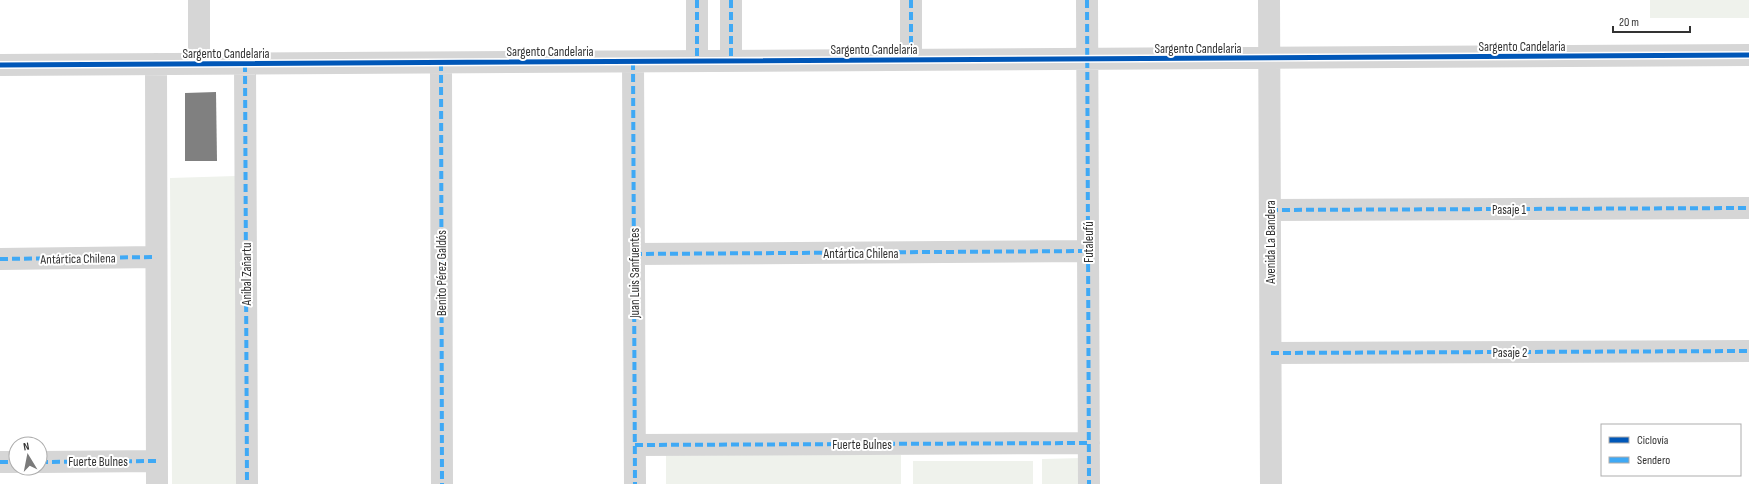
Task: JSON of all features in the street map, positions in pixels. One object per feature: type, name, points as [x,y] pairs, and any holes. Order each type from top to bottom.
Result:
[{"type":"street","points":[[199,0],[199,64]]},
{"type":"street","points":[[697,0],[697,61]]},
{"type":"street","points":[[731,0],[732,61]]},
{"type":"street","points":[[911,0],[911,60]]},
{"type":"street","name":"Futaleufú","points":[[1087,0],[1089,484]]},
{"type":"street","name":"Avenida La Bandera","points":[[1269,0],[1271,484]]},
{"type":"street","name":"Sargento Candelaria","points":[[0,65],[1749,55]]},
{"type":"street","name":"Juan Luis Sanfuentes","points":[[634,62],[635,484]]},
{"type":"street","name":"Benito Pérez Galdós","points":[[441,63],[442,484]]},
{"type":"street","points":[[156,64],[157,484]]},
{"type":"street","name":"Aníbal Zañartu","points":[[245,64],[247,484]]},
{"type":"street","name":"Pasaje 1","points":[[1270,210],[1749,208]]},
{"type":"street","name":"Antártica Chilena","points":[[634,254],[1088,251]]},
{"type":"street","name":"Antártica Chilena","points":[[0,258],[156,257]]},
{"type":"street","name":"Pasaje 2","points":[[1271,353],[1749,351]]},
{"type":"street","name":"Fuerte Bulnes","points":[[635,445],[1089,443]]},
{"type":"street","name":"Fuerte Bulnes","points":[[48,462],[157,461]]},
{"type":"shaded area","points":[[1650,0],[1749,0],[1749,18],[1650,18]]},
{"type":"shaded area","points":[[236,176],[237,484],[172,484],[170,178]]},
{"type":"shaded area","points":[[666,455],[901,455],[901,484],[666,484]]},
{"type":"shaded area","points":[[1083,458],[1083,484],[1042,484],[1042,459]]},
{"type":"shaded area","points":[[913,461],[1033,461],[1033,484],[913,484]]},
{"type":"building","points":[[216,92],[217,161],[185,161],[185,93]]},
{"type":"marked path","points":[[697,0],[697,61]]},
{"type":"marked path","points":[[731,0],[731,61]]},
{"type":"marked path","points":[[911,0],[911,60]]},
{"type":"marked path","points":[[1087,0],[1089,484]]},
{"type":"marked path","points":[[633,62],[635,484]]},
{"type":"marked path","points":[[441,63],[442,484]]},
{"type":"marked path","points":[[245,64],[247,484]]},
{"type":"marked path","points":[[1270,210],[1749,208]]},
{"type":"marked path","points":[[634,254],[1088,251]]},
{"type":"marked path","points":[[0,259],[156,257]]},
{"type":"marked path","points":[[1271,353],[1749,351]]},
{"type":"marked path","points":[[635,445],[1089,443]]},
{"type":"marked path","points":[[48,462],[157,461]]},
{"type":"marked path","points":[[0,462],[8,462]]},
{"type":"cycle path","points":[[0,65],[1749,55]]}]
